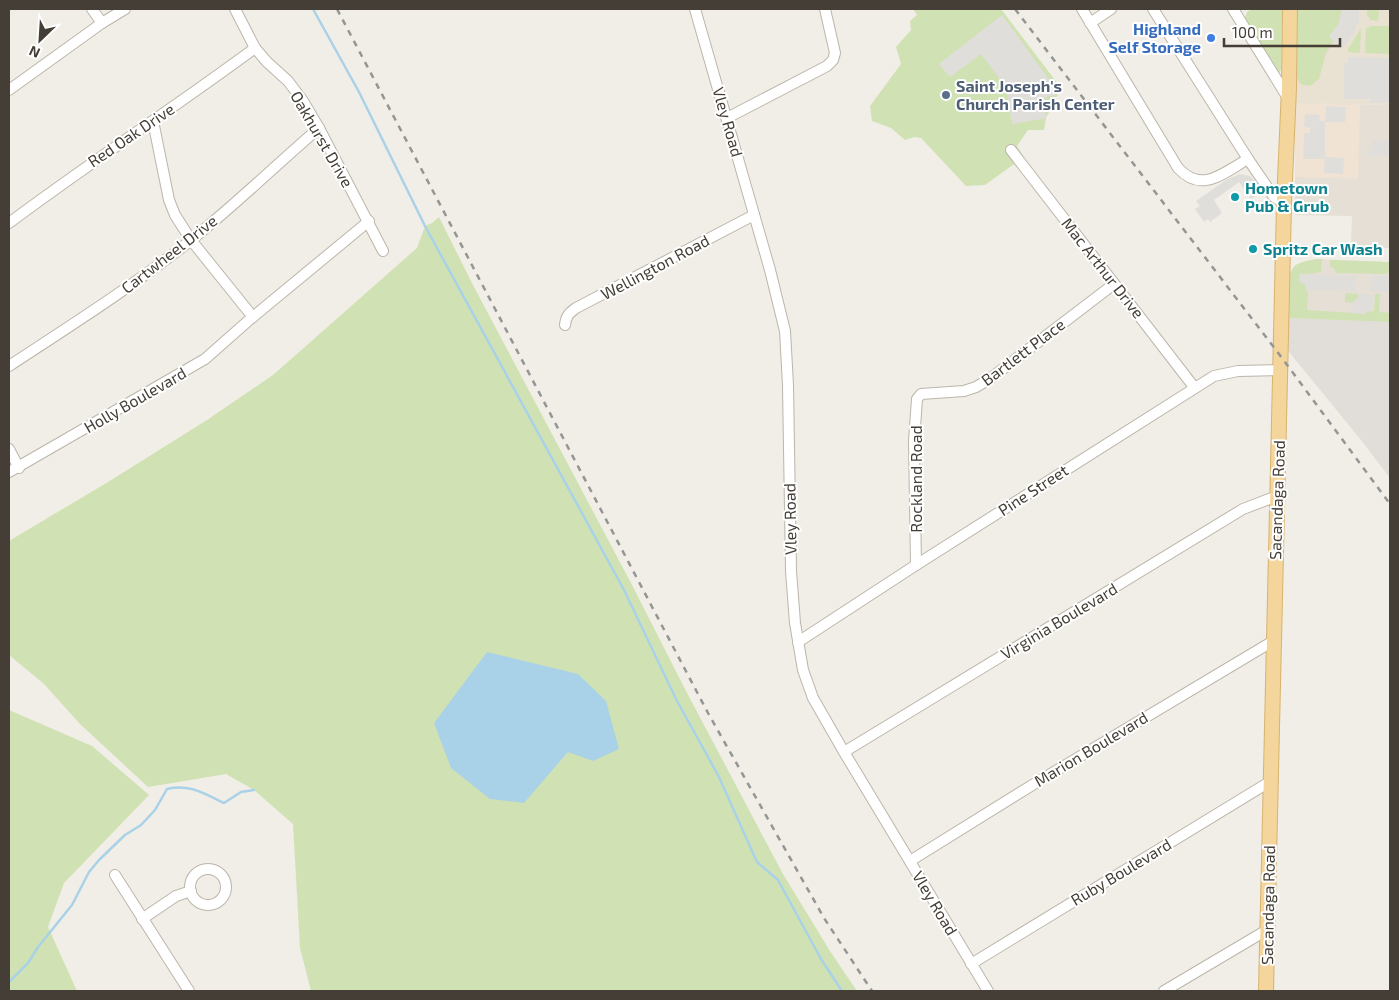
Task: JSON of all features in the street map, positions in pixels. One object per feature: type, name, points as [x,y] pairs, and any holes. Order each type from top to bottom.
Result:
[{"type":"main road","name":"Sacandaga Road","points":[[1266,991],[1290,9]]},
{"type":"street","points":[[92,9],[102,23]]},
{"type":"street","points":[[9,90],[102,23],[125,9]]},
{"type":"street","name":"Oakhurst Drive","points":[[235,9],[255,48],[288,81],[303,101],[383,251]]},
{"type":"street","name":"Vley Road","points":[[695,9],[728,118],[779,306],[784,331],[788,385],[791,571],[795,623],[804,670],[813,698],[988,991]]},
{"type":"street","points":[[728,118],[827,66],[835,53],[825,9]]},
{"type":"street","points":[[1082,9],[1178,168],[1188,178],[1196,181],[1212,179],[1248,159]]},
{"type":"street","points":[[1090,23],[1111,9]]},
{"type":"street","points":[[1153,9],[1248,159],[1274,197],[1284,203]]},
{"type":"street","points":[[1232,9],[1288,98]]},
{"type":"street","name":"Red Oak Drive","points":[[9,223],[82,168],[153,121],[255,48]]},
{"type":"street","points":[[153,121],[169,200],[176,215],[191,240],[253,317]]},
{"type":"street","name":"Cartwheel Drive","points":[[9,366],[136,281],[191,240],[319,128]]},
{"type":"street","name":"Mac Arthur Drive","points":[[1011,150],[1194,387]]},
{"type":"street","name":"Wellington Road","points":[[565,325],[565,318],[576,308],[754,215]]},
{"type":"street","name":"Holly Boulevard","points":[[9,472],[205,359],[368,221]]},
{"type":"street","name":"Bartlett Place","points":[[921,394],[964,391],[976,387],[991,378],[1114,284]]},
{"type":"street","name":"Pine Street","points":[[798,642],[1194,387],[1214,376],[1238,371],[1281,370]]},
{"type":"street","name":"Rockland Road","points":[[916,565],[914,441],[917,400],[921,394]]},
{"type":"street","points":[[9,449],[18,468]]},
{"type":"street","name":"Virginia Boulevard","points":[[844,752],[1244,509],[1277,496]]},
{"type":"street","name":"Marion Boulevard","points":[[910,861],[1034,784],[1275,640]]},
{"type":"street","name":"Ruby Boulevard","points":[[971,964],[1271,781]]},
{"type":"street","points":[[115,875],[188,991]]},
{"type":"street","points":[[142,919],[176,896],[190,892]]},
{"type":"street","points":[[1164,991],[1267,930]]},
{"type":"shaded area","points":[[1298,9],[1390,9],[1390,105],[1295,103]]},
{"type":"shaded area","points":[[1342,9],[1359,9],[1359,20],[1354,33],[1342,49],[1329,37],[1339,23]]},
{"type":"shaded area","points":[[1002,15],[1058,92],[1044,99],[1046,118],[1012,124],[1006,87],[981,54],[950,77],[939,64]]},
{"type":"shaded area","points":[[1348,57],[1390,58],[1390,103],[1370,103],[1370,99],[1344,99],[1344,64],[1348,63]]},
{"type":"shaded area","points":[[1295,103],[1390,105],[1390,248],[1351,246],[1352,216],[1295,215]]},
{"type":"shaded area","points":[[1295,103],[1360,105],[1358,179],[1295,177]]},
{"type":"shaded area","points":[[1326,106],[1346,107],[1345,122],[1325,122],[1325,157],[1344,158],[1343,174],[1324,173],[1325,159],[1303,159],[1304,133],[1310,133],[1310,128],[1304,127],[1305,114],[1320,115],[1319,121],[1325,121]]},
{"type":"shaded area","points":[[1371,140],[1390,141],[1390,156],[1368,156],[1368,151],[1371,150]]},
{"type":"shaded area","points":[[1240,174],[1250,176],[1263,191],[1251,199],[1239,182],[1214,200],[1222,213],[1210,222],[1208,219],[1204,222],[1195,209],[1200,206],[1196,201],[1226,180]]},
{"type":"shaded area","points":[[1317,259],[1390,262],[1390,322],[1289,318],[1290,273],[1296,265]]},
{"type":"shaded area","points":[[1299,274],[1356,276],[1356,291],[1306,290],[1305,284],[1300,283]]},
{"type":"shaded area","points":[[1371,276],[1390,276],[1390,292],[1370,291]]},
{"type":"shaded area","points":[[1359,294],[1373,294],[1372,311],[1368,311],[1365,314],[1352,313],[1353,301],[1357,300]]},
{"type":"shaded area","points":[[1289,318],[1390,322],[1390,478],[1285,347]]},
{"type":"green space","points":[[913,9],[1001,9],[1061,88],[1046,118],[1044,130],[1028,130],[1017,146],[1024,157],[985,185],[966,186],[921,138],[914,137],[905,140],[891,128],[872,121],[870,106],[901,64],[896,47],[911,30],[910,21],[917,15]]},
{"type":"green space","points":[[1252,9],[1282,9],[1281,70],[1279,73],[1244,20],[1247,12]]},
{"type":"green space","points":[[1298,9],[1342,9],[1339,23],[1329,37],[1334,41],[1326,53],[1319,79],[1310,86],[1300,84],[1297,77]]},
{"type":"green space","points":[[1367,9],[1379,9],[1378,21],[1370,20],[1367,17]]},
{"type":"green space","points":[[1369,26],[1390,26],[1390,54],[1365,53],[1366,28],[1369,28]]},
{"type":"green space","points":[[1361,28],[1360,53],[1348,52],[1348,49]]},
{"type":"green space","points":[[439,217],[783,874],[857,991],[311,991],[300,948],[293,824],[254,790],[226,774],[148,787],[80,724],[44,684],[9,655],[9,541],[207,420],[273,375],[417,248],[425,226]]},
{"type":"green space","points":[[1322,259],[1321,272],[1300,275],[1308,293],[1307,310],[1353,313],[1374,311],[1375,294],[1380,294],[1379,312],[1390,313],[1390,322],[1289,318],[1289,289],[1292,270],[1298,264]]},
{"type":"green space","points":[[1330,260],[1389,262],[1390,271],[1386,274],[1336,273],[1334,268],[1330,267]]},
{"type":"green space","points":[[1345,293],[1359,294],[1358,298],[1352,303],[1345,302]]},
{"type":"green space","points":[[9,710],[92,746],[149,795],[64,883],[48,927],[77,991],[9,991]]},
{"type":"water","points":[[487,652],[578,674],[606,701],[619,749],[593,761],[568,752],[524,803],[490,799],[451,768],[434,723]]},
{"type":"waterway","points":[[313,9],[359,92],[425,226],[624,590],[677,701],[718,775],[757,862],[778,880],[821,959],[842,991]]},
{"type":"waterway","points":[[9,982],[28,963],[38,947],[72,905],[89,872],[125,835],[141,825],[155,810],[167,789],[190,789],[224,803],[241,792],[254,790]]},
{"type":"railway","points":[[337,9],[708,713],[824,918],[872,991]]},
{"type":"railway","points":[[1015,9],[1282,358],[1390,504]]},
{"type":"place","name":"Highland Self Storage","points":[[1211,38]]},
{"type":"place","name":"Saint Joseph's Church Parish Center","points":[[946,95]]},
{"type":"place","name":"Hometown Pub & Grub","points":[[1235,197]]},
{"type":"place","name":"Spritz Car Wash","points":[[1253,249]]}]
